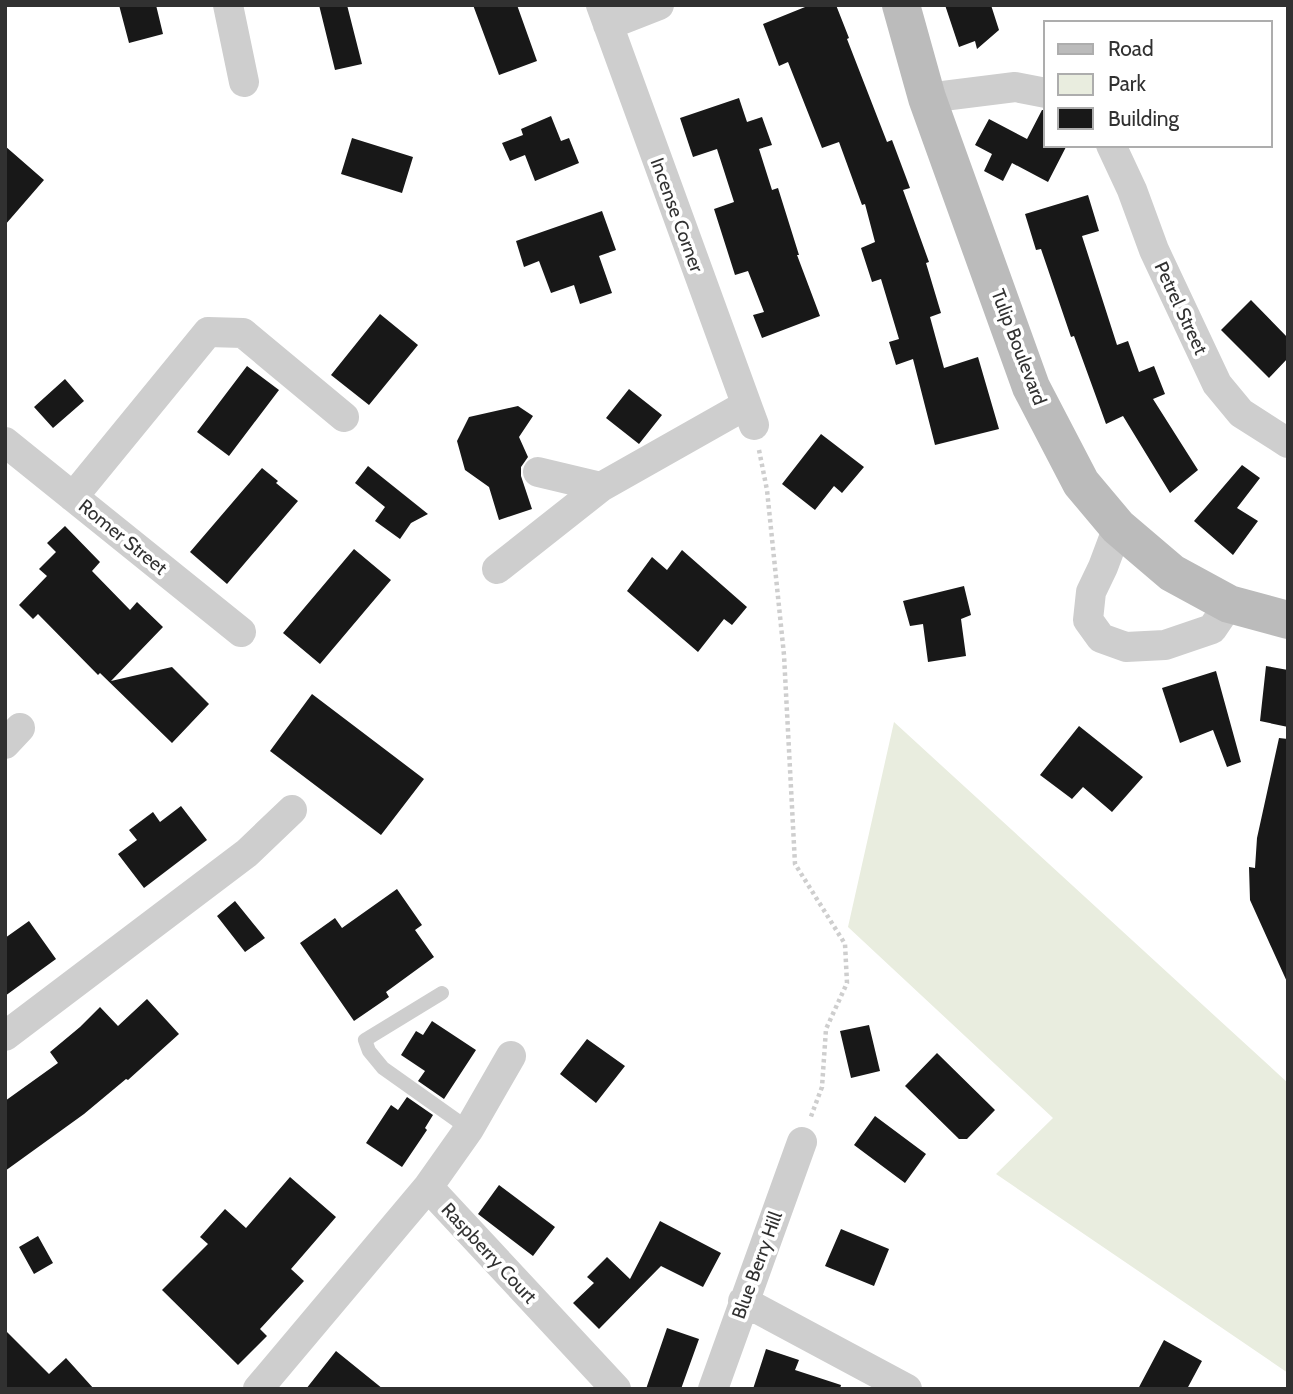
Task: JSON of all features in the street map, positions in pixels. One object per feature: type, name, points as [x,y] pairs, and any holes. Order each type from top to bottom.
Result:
[{"type":"street","points":[[228,5],[244,82]]},
{"type":"street","points":[[605,15],[659,5]]},
{"type":"street","name":"Tulip Boulevard","points":[[901,5],[927,98],[1031,387],[1081,483],[1118,527],[1172,573],[1228,604],[1288,620]]},
{"type":"street","name":"Incense Corner","points":[[605,15],[750,415]]},
{"type":"street","points":[[927,98],[1015,87],[1044,93]]},
{"type":"street","name":"Petrel Street","points":[[1112,147],[1132,190],[1154,250],[1217,384],[1241,413],[1288,443]]},
{"type":"street","points":[[73,497],[208,332],[243,332],[344,417]]},
{"type":"street","points":[[497,569],[601,487],[750,415]]},
{"type":"street","name":"Romer Street","points":[[5,442],[241,632]]},
{"type":"street","points":[[538,472],[601,487]]},
{"type":"street","points":[[1118,527],[1091,592],[1088,620],[1101,638],[1126,647],[1166,645],[1212,629],[1228,604]]},
{"type":"street","points":[[5,1036],[247,853],[292,810]]},
{"type":"street","points":[[428,1187],[469,1129],[511,1056]]},
{"type":"street","name":"Blue Berry Hill","points":[[713,1389],[802,1142]]},
{"type":"street","name":"Raspberry Court","points":[[258,1389],[428,1187],[616,1389]]},
{"type":"street","points":[[743,1301],[907,1389]]},
{"type":"lane","points":[[442,993],[365,1040],[369,1051],[383,1068],[469,1129]]},
{"type":"path","points":[[750,415],[767,490],[784,655],[795,864],[845,944],[847,983],[826,1028],[821,1087],[802,1142]]},
{"type":"green space","points":[[894,722],[1288,1083],[1288,1373],[996,1174],[1053,1118],[848,927]]},
{"type":"building","points":[[119,5],[156,5],[163,34],[129,43]]},
{"type":"building","points":[[319,5],[347,5],[362,64],[335,70]]},
{"type":"building","points":[[473,5],[517,5],[537,61],[499,75]]},
{"type":"building","points":[[810,5],[836,5],[887,142],[892,140],[910,188],[903,190],[929,262],[926,263],[941,313],[930,317],[944,368],[978,357],[999,429],[935,445],[913,359],[896,365],[889,342],[899,339],[881,279],[872,282],[861,248],[875,242],[865,204],[862,205],[839,142],[822,148],[788,62],[779,66],[763,24]]},
{"type":"building","points":[[945,5],[991,5],[999,30],[977,49],[975,41],[959,47]]},
{"type":"building","points":[[739,98],[747,122],[762,117],[772,145],[759,149],[772,190],[778,188],[797,255],[820,316],[762,338],[753,315],[764,312],[748,271],[735,275],[714,209],[734,202],[717,149],[693,157],[680,118]]},
{"type":"building","points":[[1044,110],[1044,147],[1066,147],[1048,182],[1012,163],[1003,181],[984,171],[992,154],[975,145],[989,119],[1027,139]]},
{"type":"building","points":[[551,116],[561,141],[569,138],[579,163],[535,181],[525,155],[510,161],[502,143],[523,135],[521,129]]},
{"type":"building","points":[[352,138],[413,157],[402,193],[341,174]]},
{"type":"building","points":[[5,146],[44,180],[5,225]]},
{"type":"building","points":[[1088,195],[1099,231],[1082,236],[1117,345],[1128,341],[1139,372],[1154,366],[1165,394],[1153,399],[1198,470],[1170,493],[1123,416],[1106,424],[1074,336],[1071,337],[1041,249],[1036,250],[1025,214]]},
{"type":"building","points":[[602,211],[616,250],[599,256],[612,293],[580,304],[574,285],[551,293],[539,261],[524,267],[516,241]]},
{"type":"building","points":[[1251,300],[1288,338],[1288,358],[1269,378],[1221,330]]},
{"type":"building","points":[[380,314],[418,345],[369,405],[331,375]]},
{"type":"building","points":[[247,366],[279,390],[229,456],[197,432]]},
{"type":"building","points":[[65,379],[84,401],[53,428],[34,407]]},
{"type":"building","points":[[629,389],[662,415],[639,444],[606,418]]},
{"type":"building","points":[[518,406],[533,416],[519,437],[528,457],[521,467],[521,476],[532,509],[499,520],[489,487],[465,470],[457,441],[469,417]]},
{"type":"building","points":[[821,434],[864,467],[842,493],[834,486],[815,510],[782,484]]},
{"type":"building","points":[[1242,465],[1260,478],[1237,508],[1258,521],[1233,555],[1194,521]]},
{"type":"building","points":[[368,466],[428,514],[411,523],[400,539],[375,521],[385,507],[355,483]]},
{"type":"building","points":[[262,468],[298,501],[227,584],[190,552]]},
{"type":"building","points":[[65,526],[100,562],[92,571],[130,610],[137,602],[163,627],[111,681],[172,667],[209,704],[172,743],[100,673],[98,675],[38,614],[33,619],[19,605],[47,576],[39,569],[56,552],[47,543]]},
{"type":"building","points":[[354,549],[391,580],[320,664],[283,633]]},
{"type":"building","points":[[682,550],[747,607],[732,625],[724,619],[698,652],[627,591],[652,557],[667,570]]},
{"type":"building","points":[[964,586],[971,615],[961,619],[966,656],[928,662],[923,624],[910,626],[903,601]]},
{"type":"building","points":[[1266,666],[1288,670],[1288,727],[1260,721]]},
{"type":"building","points":[[1216,671],[1241,762],[1227,767],[1213,730],[1180,743],[1162,688]]},
{"type":"building","points":[[312,694],[424,779],[381,835],[270,751]]},
{"type":"building","points":[[1079,726],[1143,777],[1112,812],[1083,787],[1072,799],[1040,775]]},
{"type":"building","points":[[1279,738],[1288,739],[1288,984],[1250,900],[1249,867],[1255,868],[1257,838]]},
{"type":"building","points":[[181,806],[207,840],[144,888],[118,854],[137,840],[129,830],[153,812],[160,822]]},
{"type":"building","points":[[397,889],[422,925],[415,930],[434,957],[386,992],[389,997],[354,1021],[300,943],[335,918],[342,928]]},
{"type":"building","points":[[235,901],[265,938],[245,952],[217,916]]},
{"type":"building","points":[[29,921],[56,959],[5,996],[5,938]]},
{"type":"building","points":[[147,999],[179,1034],[128,1080],[5,1171],[5,1101],[58,1063],[50,1052],[100,1007],[118,1026]]},
{"type":"building","points":[[432,1021],[476,1050],[444,1099],[418,1081],[425,1071],[401,1055],[416,1031],[423,1035]]},
{"type":"building","points":[[869,1025],[880,1071],[851,1078],[840,1031]]},
{"type":"building","points":[[587,1039],[625,1066],[596,1103],[560,1074]]},
{"type":"building","points":[[937,1053],[995,1110],[967,1139],[959,1139],[905,1086]]},
{"type":"building","points":[[407,1097],[433,1115],[425,1128],[427,1130],[402,1167],[366,1143],[391,1105],[398,1110]]},
{"type":"building","points":[[875,1116],[926,1154],[905,1183],[854,1145]]},
{"type":"building","points":[[290,1177],[336,1217],[291,1269],[304,1281],[260,1329],[267,1336],[238,1365],[162,1290],[208,1244],[200,1237],[225,1209],[246,1228]]},
{"type":"building","points":[[499,1185],[555,1227],[533,1256],[478,1214]]},
{"type":"building","points":[[660,1221],[721,1253],[703,1287],[661,1266],[599,1329],[573,1303],[594,1283],[587,1277],[607,1257],[630,1279]]},
{"type":"building","points":[[841,1229],[889,1249],[874,1286],[825,1266]]},
{"type":"building","points":[[38,1236],[53,1263],[34,1274],[19,1247]]},
{"type":"building","points":[[667,1328],[699,1339],[681,1389],[646,1389]]},
{"type":"building","points":[[5,1330],[49,1374],[66,1358],[94,1389],[5,1389]]},
{"type":"building","points":[[1164,1340],[1202,1361],[1187,1389],[1138,1389]]},
{"type":"building","points":[[766,1349],[799,1360],[795,1370],[841,1385],[840,1389],[753,1389]]},
{"type":"building","points":[[336,1351],[383,1389],[306,1389]]}]
